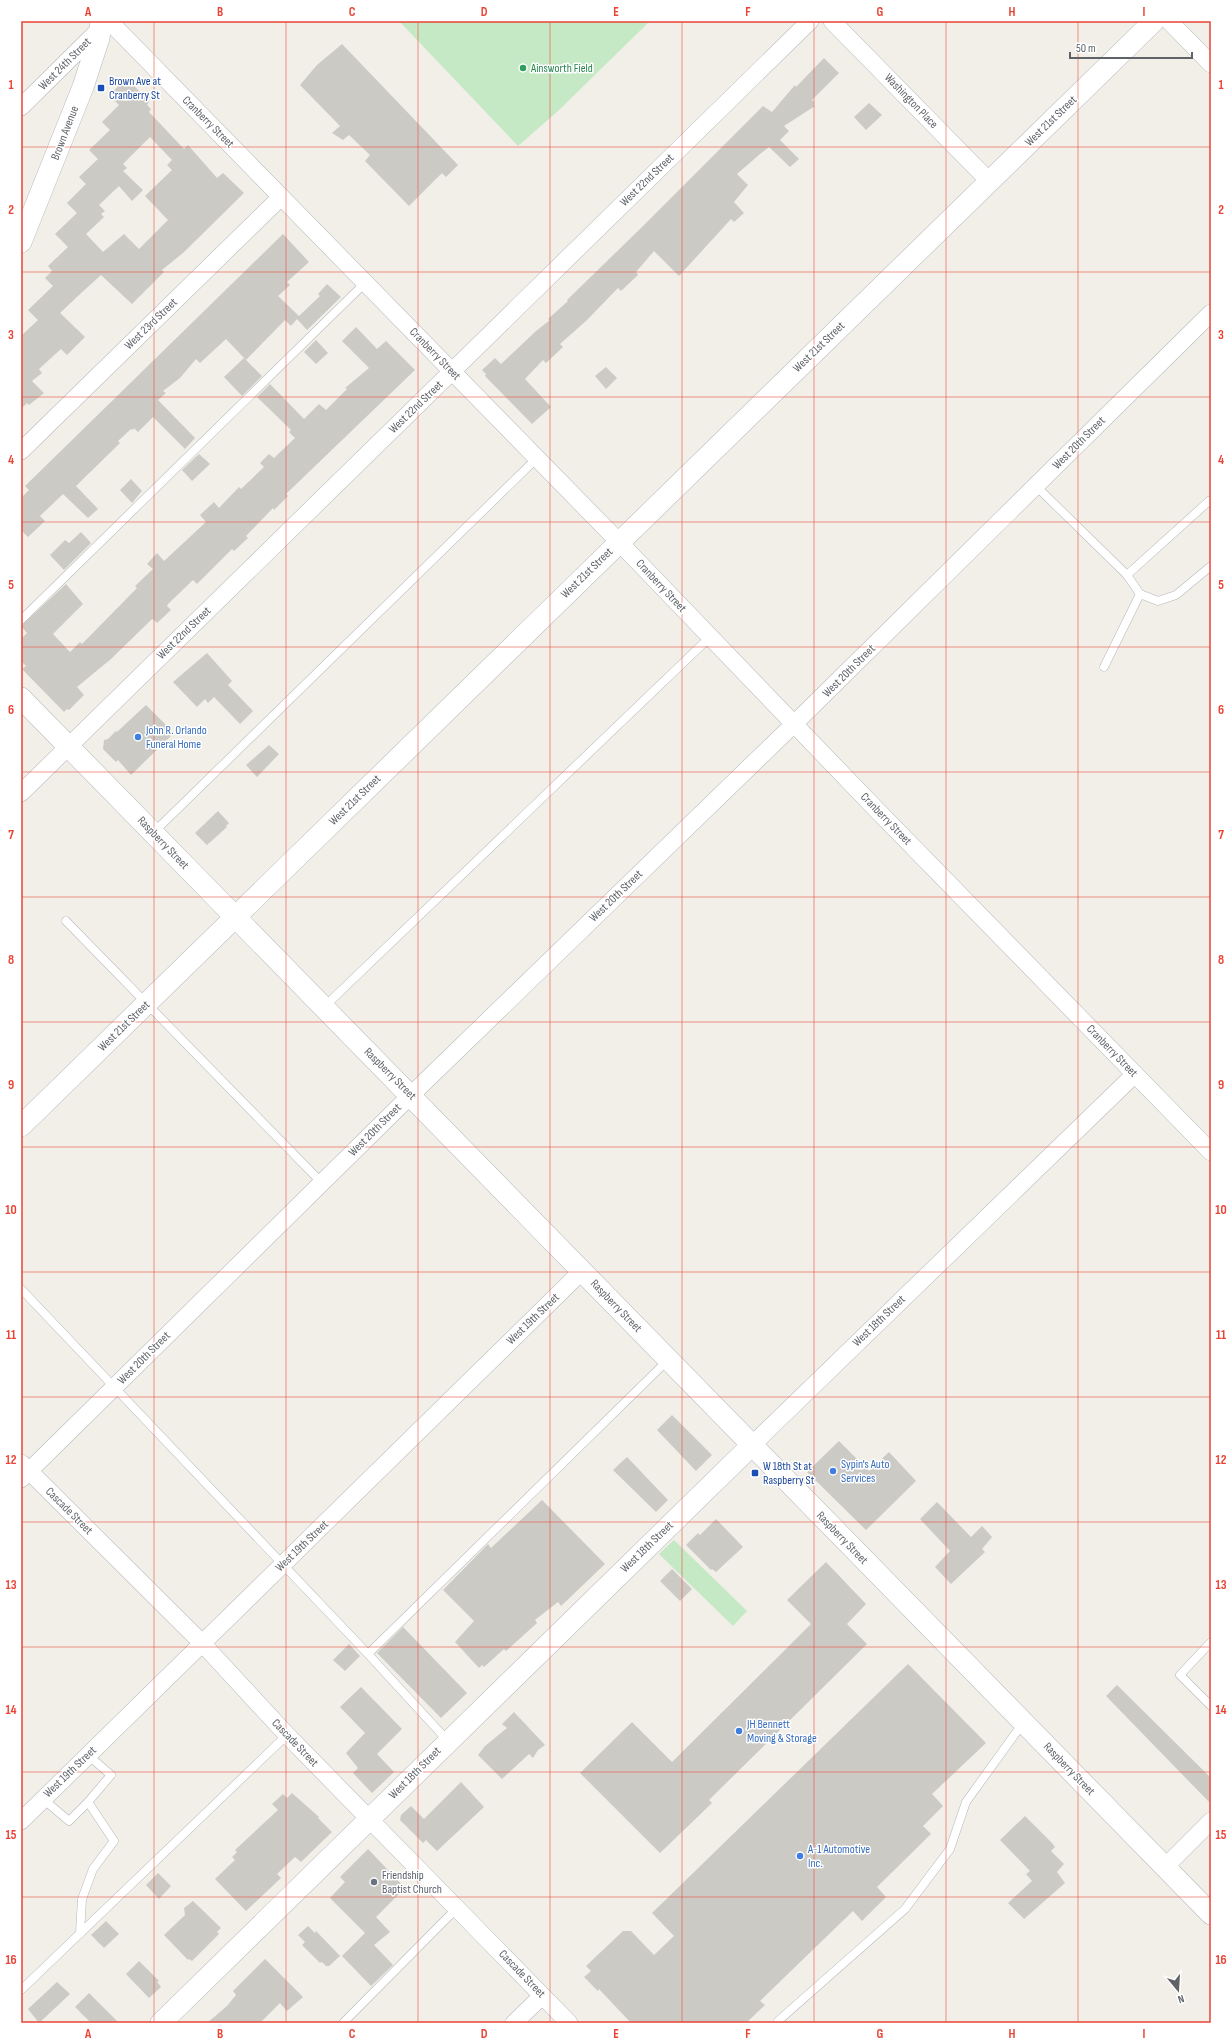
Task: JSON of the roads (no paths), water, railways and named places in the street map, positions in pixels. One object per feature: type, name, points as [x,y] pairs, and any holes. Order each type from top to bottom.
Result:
[{"type":"street","name":"West 22nd Street","points":[[21,793],[810,21]]},
{"type":"street","name":"Washington Place","points":[[832,21],[989,181]]},
{"type":"street","name":"West 21st Street","points":[[21,1126],[1154,21]]},
{"type":"street","points":[[1169,21],[1211,64]]},
{"type":"street","name":"Cranberry Street","points":[[104,23],[281,197],[452,371],[795,723],[872,805],[1211,1152]]},
{"type":"street","name":"West 24th Street","points":[[21,107],[104,23]]},
{"type":"street","name":"Brown Avenue","points":[[21,242],[83,87],[104,23]]},
{"type":"street","name":"West 23rd Street","points":[[21,451],[281,197]]},
{"type":"street","name":"West 20th Street","points":[[24,1471],[114,1387],[410,1096],[795,723],[1211,313]]},
{"type":"street","name":"Raspberry Street","points":[[21,698],[1211,1914]]},
{"type":"street","name":"West 18th Street","points":[[161,2023],[448,1741],[1135,1074]]},
{"type":"street","name":"West 19th Street","points":[[21,1820],[582,1271]]},
{"type":"street","name":"Cascade Street","points":[[24,1471],[202,1643],[287,1735],[569,2023]]},
{"type":"street","points":[[1165,1867],[1211,1822]]},
{"type":"street","points":[[514,2023],[542,1996]]},
{"type":"lane","points":[[21,620],[365,283]]},
{"type":"lane","points":[[153,833],[537,458]]},
{"type":"lane","points":[[1036,486],[1127,575],[1140,594],[1158,600],[1176,595],[1211,566]]},
{"type":"lane","points":[[1127,575],[1209,501],[1211,503]]},
{"type":"lane","points":[[1104,667],[1140,594]]},
{"type":"lane","points":[[324,1007],[710,637]]},
{"type":"lane","points":[[66,921],[322,1183]]},
{"type":"lane","points":[[21,1289],[284,1564],[448,1741]]},
{"type":"lane","points":[[368,1654],[669,1359]]},
{"type":"lane","points":[[1211,1642],[1180,1675],[1211,1706]]},
{"type":"lane","points":[[778,2021],[905,1909],[950,1849],[966,1802],[1023,1723]]},
{"type":"lane","points":[[21,1990],[287,1735]]},
{"type":"lane","points":[[43,1799],[69,1821],[88,1802],[111,1775],[88,1755]]},
{"type":"lane","points":[[80,1933],[82,1899],[93,1870],[114,1841],[88,1802]]},
{"type":"lane","points":[[343,2023],[457,1908]]},
{"type":"place","name":"Ainsworth Field","points":[[523,68]]},
{"type":"place","name":"Brown Ave at Cranberry St","points":[[101,88]]},
{"type":"place","name":"John R. Orlando Funeral Home","points":[[138,737]]},
{"type":"place","name":"Sypin's Auto Services","points":[[833,1471]]},
{"type":"place","name":"W 18th St at Raspberry St","points":[[755,1473]]},
{"type":"place","name":"JH Bennett Moving & Storage","points":[[739,1731]]},
{"type":"place","name":"A-1 Automotive Inc.","points":[[800,1856]]},
{"type":"place","name":"Friendship Baptist Church","points":[[374,1882]]}]
